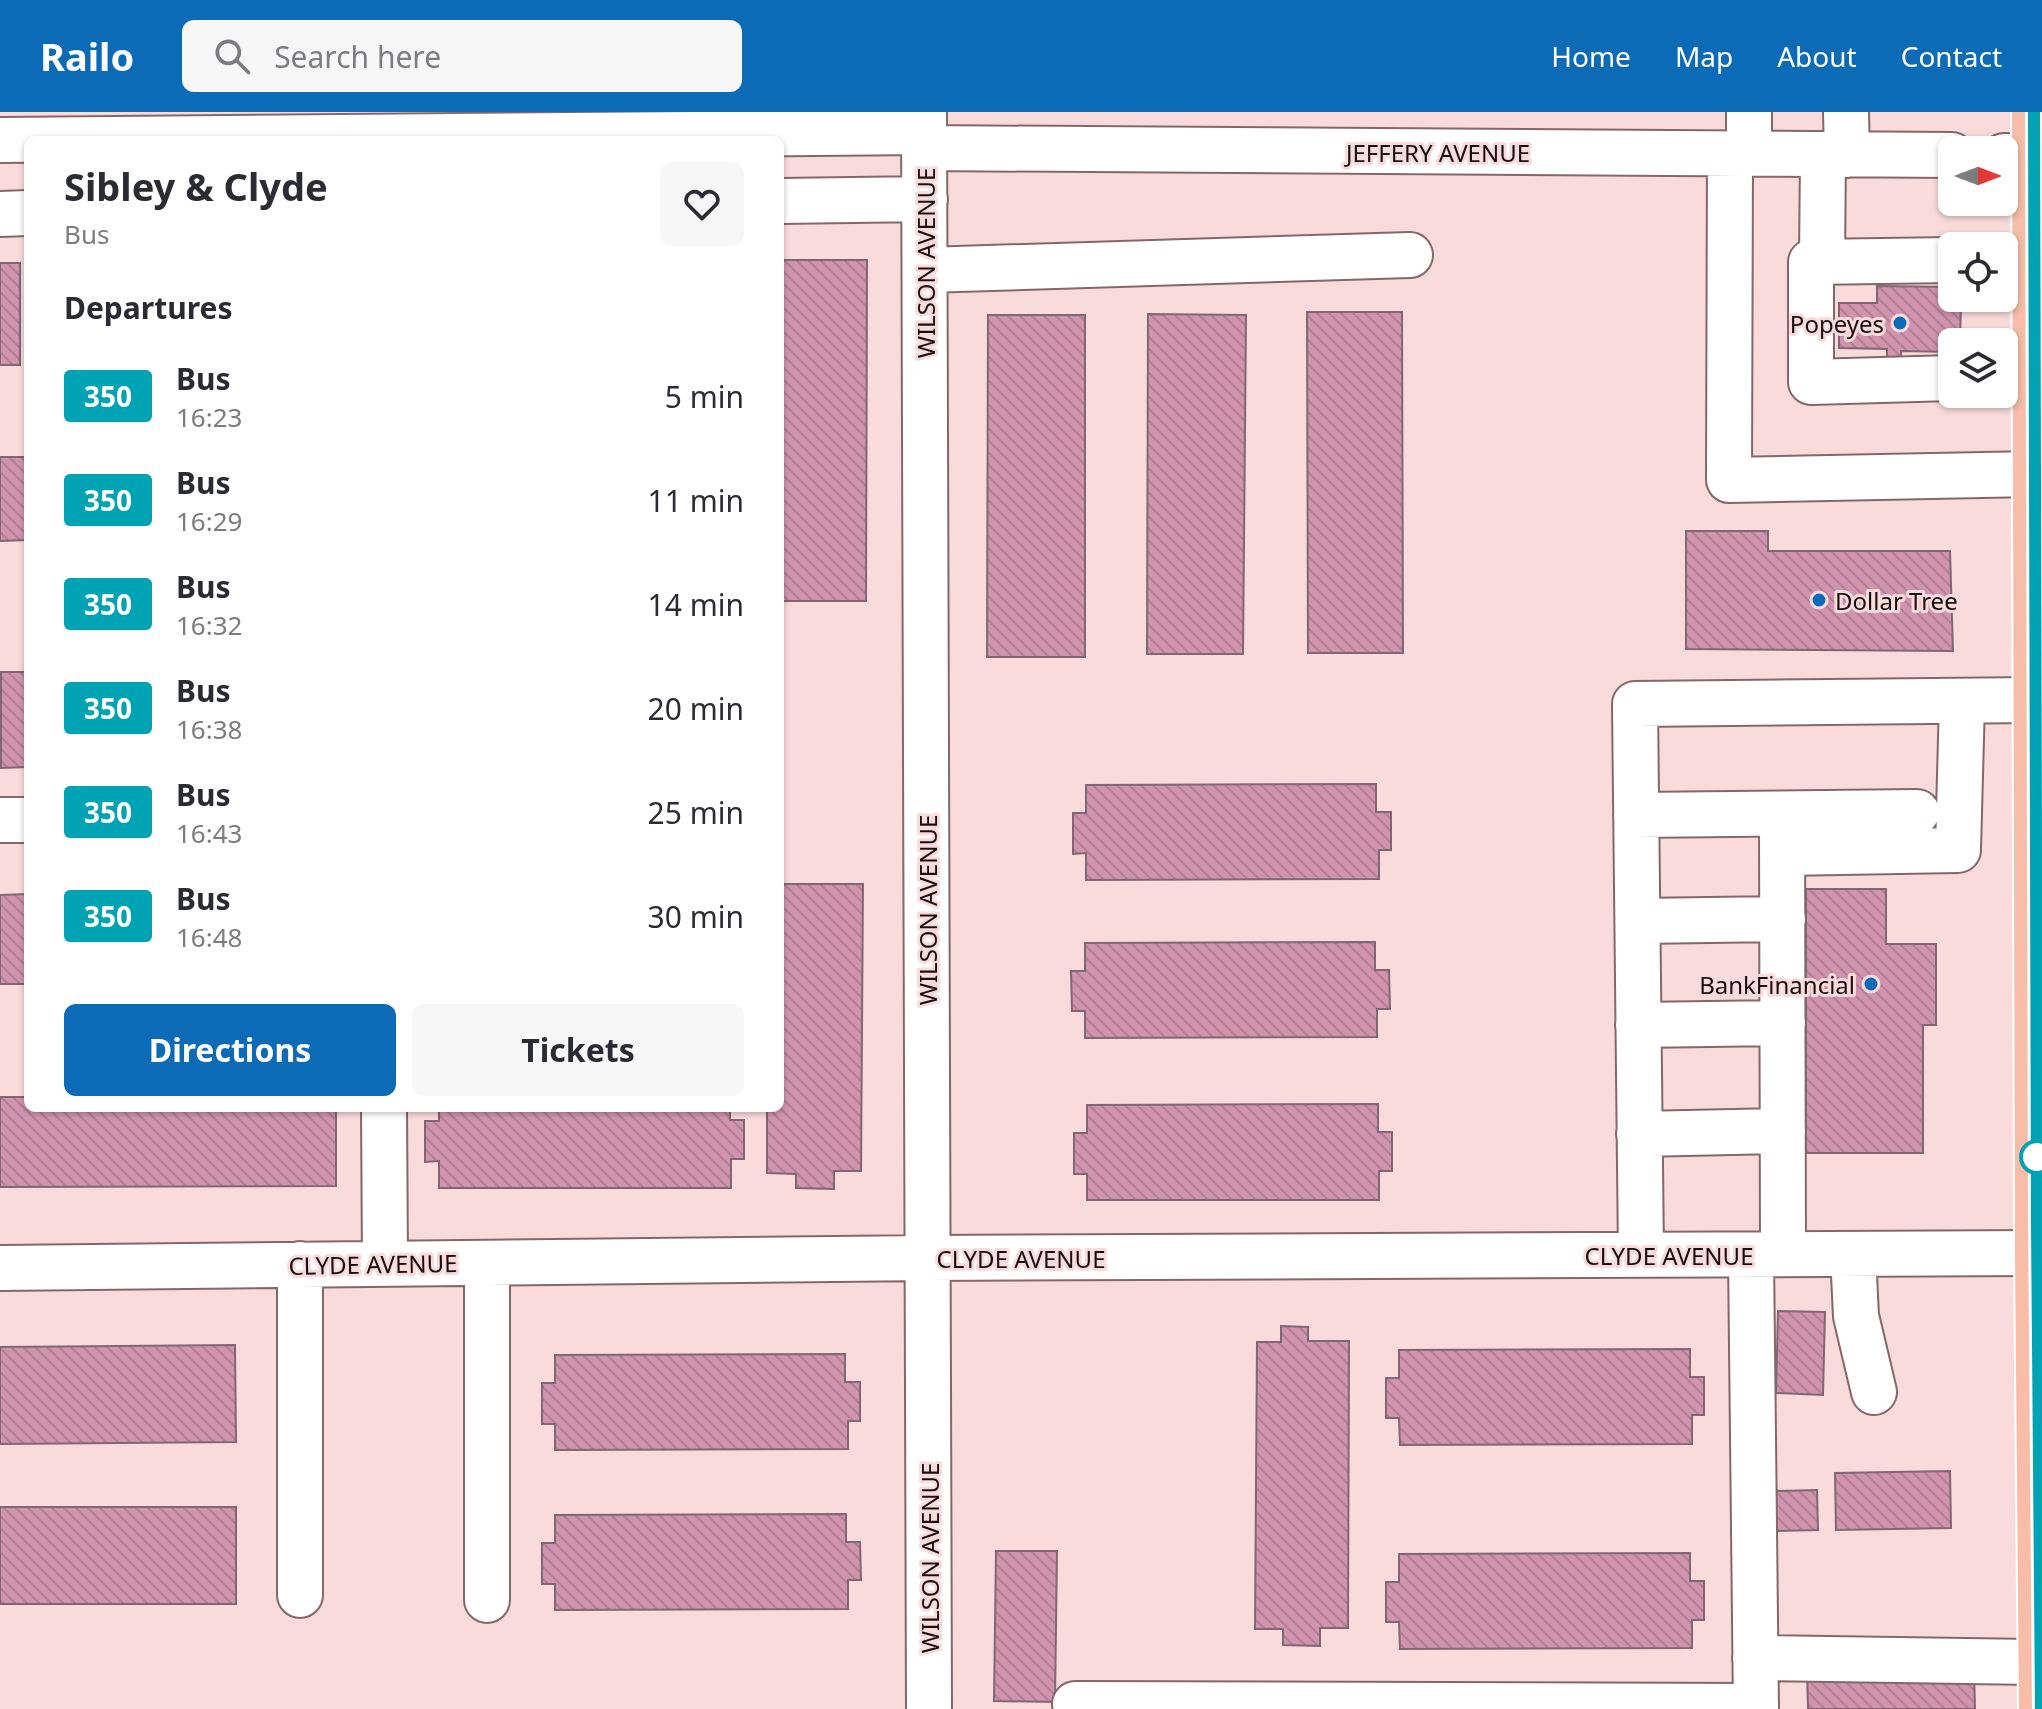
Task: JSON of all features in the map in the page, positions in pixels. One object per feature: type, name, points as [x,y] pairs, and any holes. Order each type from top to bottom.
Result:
[{"type":"main road","points":[[2034,112],[2019,156],[2029,239],[2020,377],[2036,474],[2041,1709]]},
{"type":"street","points":[[1822,262],[1835,154],[1846,112]]},
{"type":"street","name":"JEFFERY AVENUE","points":[[411,136],[924,131],[1743,140],[1835,154],[1938,155]]},
{"type":"street","name":"WILSON AVENUE","points":[[924,131],[929,1709]]},
{"type":"street","name":"JEFFERY AVENUE","points":[[0,140],[24,140]]},
{"type":"street","points":[[1743,140],[1729,480],[2036,474]]},
{"type":"street","points":[[784,201],[925,199]]},
{"type":"street","points":[[0,214],[24,213]]},
{"type":"street","points":[[925,270],[1410,255]]},
{"type":"street","points":[[1938,260],[1811,262],[1811,382],[1938,378]]},
{"type":"street","points":[[1641,1255],[1635,704],[2036,700]]},
{"type":"street","points":[[1636,815],[1958,850],[1962,701]]},
{"type":"street","points":[[1782,833],[1917,812]]},
{"type":"street","points":[[0,820],[24,820]]},
{"type":"street","points":[[1075,1704],[1134,1707],[1756,1707],[1767,1254],[1783,1131],[1782,833]]},
{"type":"street","points":[[1638,921],[1783,919]]},
{"type":"street","points":[[1638,1025],[1783,1023]]},
{"type":"street","points":[[384,1112],[385,1263]]},
{"type":"street","points":[[1639,1134],[1783,1131]]},
{"type":"street","name":"CLYDE AVENUE","points":[[0,1268],[928,1258],[2040,1253]]},
{"type":"street","points":[[1853,1254],[1856,1316],[1874,1392]]},
{"type":"street","points":[[487,1263],[487,1600]]},
{"type":"street","points":[[300,1264],[300,1595]]},
{"type":"street","points":[[1755,1658],[2041,1662]]},
{"type":"building","points":[[784,260],[867,260],[866,601],[784,601]]},
{"type":"building","points":[[0,263],[20,263],[20,365],[0,365]]},
{"type":"building","name":"Popeyes","points":[[1877,286],[1938,287],[1938,312],[1961,312],[1960,328],[1938,328],[1938,352],[1901,351],[1901,363],[1887,362],[1887,349],[1839,348],[1839,303],[1877,303]]},
{"type":"building","points":[[1307,312],[1402,312],[1403,653],[1308,653]]},
{"type":"building","points":[[1148,314],[1246,315],[1243,654],[1147,654]]},
{"type":"building","points":[[988,315],[1085,315],[1085,657],[987,657]]},
{"type":"building","points":[[0,457],[24,457],[24,540],[0,541]]},
{"type":"building","name":"Dollar Tree","points":[[1686,531],[1768,531],[1768,551],[1950,551],[1953,651],[1686,649]]},
{"type":"building","points":[[1,672],[24,672],[24,767],[1,768]]},
{"type":"building","points":[[1376,784],[1376,812],[1391,812],[1391,850],[1379,850],[1379,879],[1086,880],[1086,853],[1073,854],[1073,813],[1086,813],[1086,785]]},
{"type":"building","points":[[784,884],[863,884],[861,1171],[834,1171],[834,1189],[796,1188],[796,1174],[767,1173],[767,1112],[784,1112]]},
{"type":"building","name":"BankFinancial","points":[[1806,889],[1886,889],[1886,944],[1936,944],[1936,1025],[1923,1025],[1923,1153],[1806,1153]]},
{"type":"building","points":[[24,894],[24,984],[0,984],[0,895]]},
{"type":"building","points":[[1375,942],[1375,970],[1389,970],[1390,1009],[1377,1009],[1377,1037],[1085,1038],[1085,1011],[1072,1011],[1071,971],[1085,971],[1085,943]]},
{"type":"building","points":[[0,1097],[24,1097],[24,1112],[336,1112],[336,1186],[0,1187]]},
{"type":"building","points":[[1378,1104],[1378,1132],[1392,1132],[1392,1171],[1379,1171],[1379,1200],[1087,1200],[1087,1174],[1074,1174],[1074,1133],[1087,1133],[1087,1105]]},
{"type":"building","points":[[439,1112],[730,1112],[730,1120],[744,1120],[744,1159],[731,1159],[731,1188],[439,1188],[439,1161],[425,1162],[425,1121],[439,1121]]},
{"type":"building","points":[[1778,1311],[1825,1312],[1823,1395],[1776,1393]]},
{"type":"building","points":[[1281,1326],[1308,1327],[1308,1341],[1349,1341],[1348,1628],[1320,1628],[1320,1646],[1283,1645],[1283,1629],[1255,1629],[1257,1342],[1281,1342]]},
{"type":"building","points":[[235,1345],[236,1442],[0,1444],[0,1347]]},
{"type":"building","points":[[1690,1349],[1690,1377],[1704,1377],[1704,1415],[1692,1415],[1692,1444],[1400,1445],[1399,1418],[1386,1418],[1386,1378],[1399,1378],[1399,1350]]},
{"type":"building","points":[[845,1354],[845,1382],[860,1382],[860,1421],[848,1421],[848,1449],[555,1450],[555,1424],[542,1424],[542,1383],[555,1383],[555,1355]]},
{"type":"building","points":[[1950,1471],[1951,1528],[1836,1530],[1835,1473]]},
{"type":"building","points":[[1817,1490],[1818,1530],[1775,1531],[1774,1491]]},
{"type":"building","points":[[0,1507],[236,1507],[236,1604],[0,1604]]},
{"type":"building","points":[[846,1514],[846,1542],[860,1542],[861,1580],[848,1580],[848,1609],[555,1610],[555,1584],[542,1584],[542,1543],[555,1543],[555,1515]]},
{"type":"building","points":[[996,1551],[1057,1551],[1055,1702],[994,1701]]},
{"type":"building","points":[[1690,1553],[1690,1581],[1704,1581],[1704,1620],[1692,1620],[1692,1648],[1400,1649],[1399,1622],[1386,1622],[1386,1582],[1399,1582],[1399,1554]]},
{"type":"building","points":[[1974,1668],[1975,1709],[1808,1709],[1807,1671]]},
{"type":"bus line","name":"350","points":[[2034,112],[2041,1709]]},
{"type":"place","name":"Popeyes","points":[[1900,323]]},
{"type":"place","name":"Dollar Tree","points":[[1819,600]]},
{"type":"place","name":"BankFinancial","points":[[1871,984]]}]
